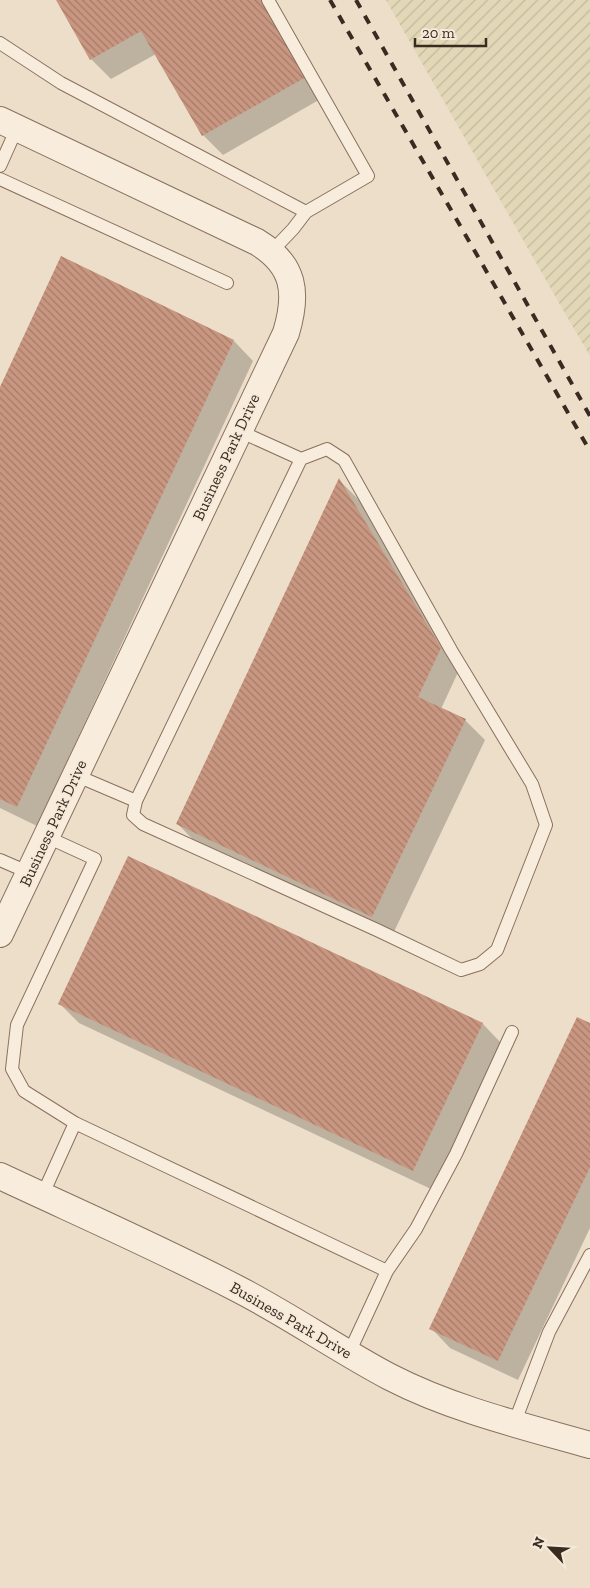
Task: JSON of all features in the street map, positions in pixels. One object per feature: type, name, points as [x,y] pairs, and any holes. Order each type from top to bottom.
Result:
[{"type":"street","name":"Business Park Drive","points":[[0,934],[286,333],[293,302],[292,288],[281,262],[272,251],[257,242],[9,124]]},
{"type":"street","name":"Business Park Drive","points":[[0,1176],[235,1287],[280,1311],[390,1377],[433,1397],[514,1424],[590,1446]]},
{"type":"lane","points":[[268,0],[368,176],[306,212],[272,251]]},
{"type":"lane","points":[[0,43],[61,83],[306,212]]},
{"type":"lane","points":[[0,166],[9,124]]},
{"type":"lane","points":[[0,179],[227,283]]},
{"type":"lane","points":[[239,431],[301,460]]},
{"type":"lane","points":[[327,449],[344,460],[451,650],[532,784],[546,825],[498,950],[480,964],[461,970],[143,824],[133,815],[136,801],[301,460],[327,449]]},
{"type":"lane","points":[[76,775],[136,801]]},
{"type":"lane","points":[[47,836],[95,859],[17,1025],[12,1069],[24,1092],[75,1124],[387,1271]]},
{"type":"lane","points":[[0,860],[30,873]]},
{"type":"lane","points":[[349,1353],[387,1271],[416,1228],[456,1154],[512,1032]]},
{"type":"lane","points":[[42,1196],[75,1124]]},
{"type":"lane","points":[[514,1424],[549,1332],[590,1255]]},
{"type":"shaded area","points":[[386,0],[590,0],[590,356],[559,303]]},
{"type":"building","points":[[56,0],[261,0],[306,77],[202,136],[141,31],[90,60]]},
{"type":"building","points":[[61,256],[234,340],[17,807],[0,799],[0,387]]},
{"type":"building","points":[[339,478],[441,648],[418,697],[466,719],[372,917],[176,824]]},
{"type":"building","points":[[128,856],[483,1023],[413,1171],[58,1004]]},
{"type":"building","points":[[577,1017],[590,1023],[590,1167],[498,1361],[429,1329]]},
{"type":"railway","points":[[330,0],[590,451]]},
{"type":"railway","points":[[356,0],[590,416]]}]
